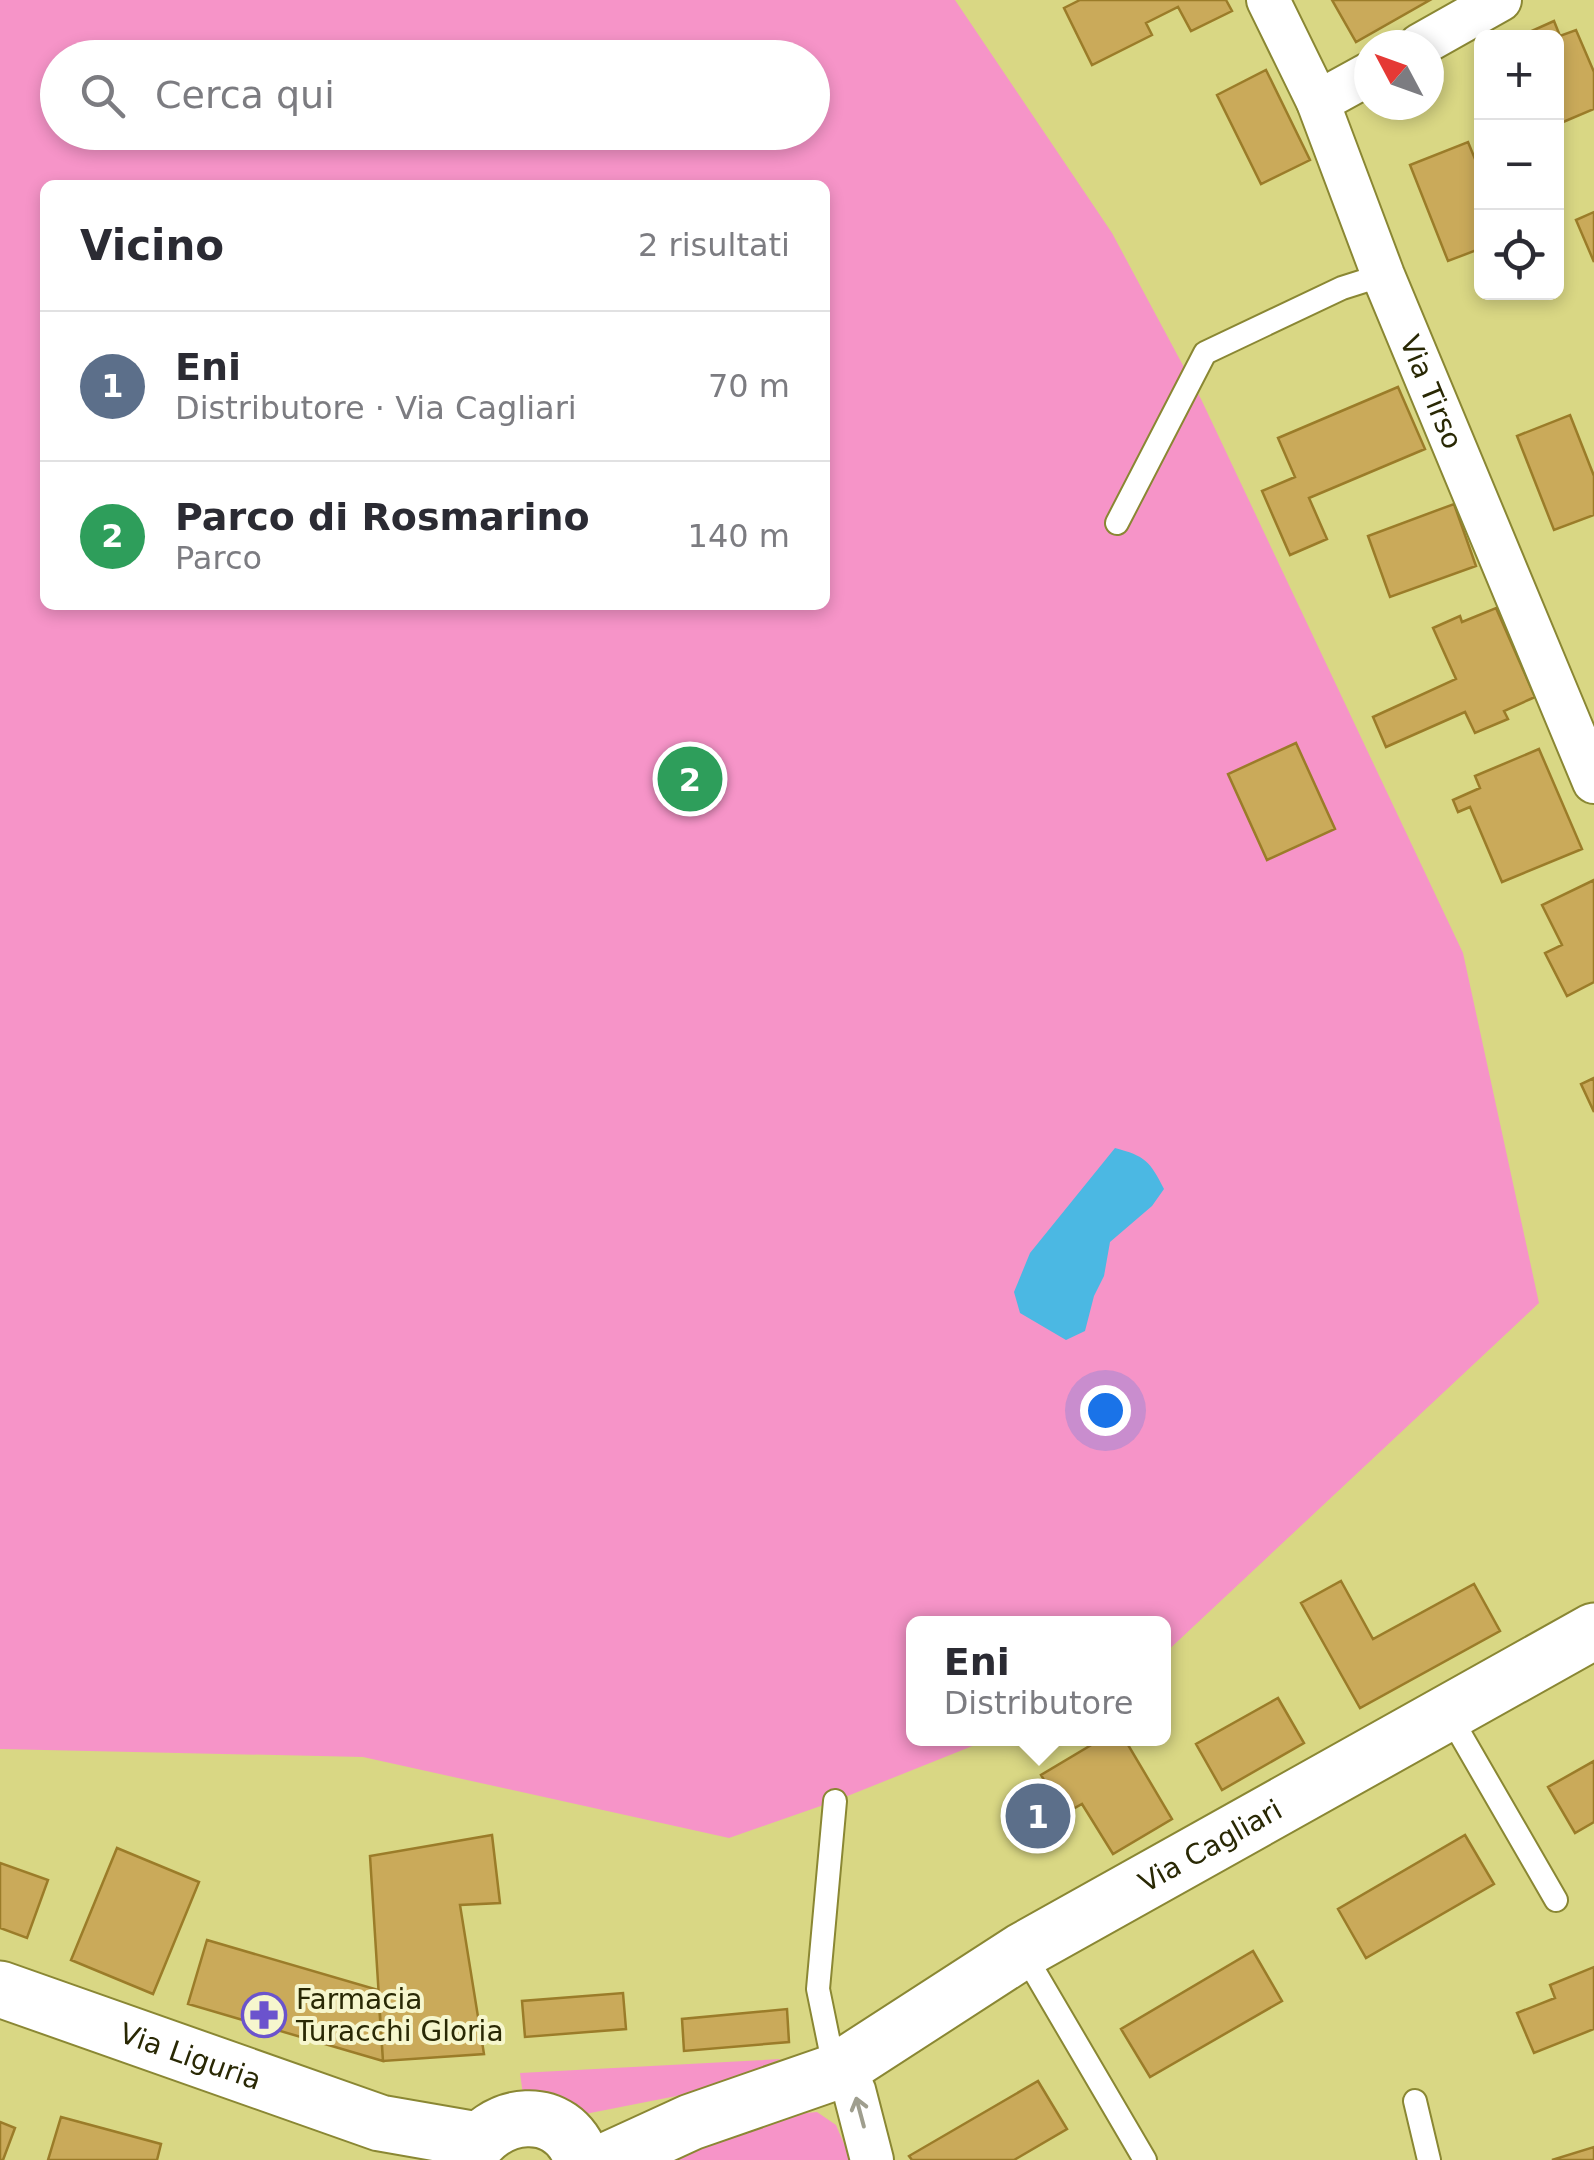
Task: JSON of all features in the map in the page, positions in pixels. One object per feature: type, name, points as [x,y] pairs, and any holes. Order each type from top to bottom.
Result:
[{"type":"street","name":"Via Tirso","points":[[1268,0],[1318,102],[1383,276],[1594,782]]},
{"type":"street","points":[[1444,32],[1500,0]]},
{"type":"street","points":[[1318,102],[1354,82]]},
{"type":"street","name":"Via Cagliari","points":[[691,2122],[834,2072],[1022,1951],[1594,1631]]},
{"type":"street","name":"Via Liguria","points":[[0,1989],[460,2153]]},
{"type":"street","points":[[834,2072],[854,2090],[872,2160]]},
{"type":"street","points":[[460,2153],[494,2126],[515,2118],[536,2119],[570,2144],[691,2122]]},
{"type":"street","points":[[608,2160],[691,2122]]},
{"type":"lane","points":[[1117,523],[1204,353],[1342,288],[1383,276]]},
{"type":"lane","points":[[1448,1713],[1556,1900]]},
{"type":"lane","points":[[834,2072],[818,1989],[835,1800]]},
{"type":"lane","points":[[1022,1951],[1145,2160]]},
{"type":"lane","points":[[1415,2101],[1428,2160]]},
{"type":"shaded area","points":[[0,0],[955,0],[1112,233],[1201,399],[1463,953],[1539,1303],[1171,1648],[1171,1616],[906,1616],[906,1746],[972,1746],[835,1801],[729,1838],[363,1757],[0,1749]]},
{"type":"shaded area","points":[[781,2059],[707,2090],[575,2116],[524,2102],[520,2073]]},
{"type":"shaded area","points":[[817,2112],[836,2125],[851,2160],[668,2160],[806,2113]]},
{"type":"water","points":[[1115,1148],[1146,1161],[1164,1189],[1152,1206],[1110,1242],[1104,1276],[1085,1331],[1066,1340],[1020,1313],[1014,1292],[1030,1253]]},
{"type":"building","points":[[1080,0],[1226,0],[1232,11],[1191,31],[1178,7],[1146,23],[1152,35],[1092,65],[1064,8]]},
{"type":"building","points":[[1332,0],[1430,0],[1377,30],[1354,30],[1354,38]]},
{"type":"building","points":[[1554,21],[1558,30],[1534,30]]},
{"type":"building","points":[[1576,30],[1594,72],[1594,109],[1564,122],[1564,34]]},
{"type":"building","points":[[1266,70],[1310,160],[1261,184],[1217,95]]},
{"type":"building","points":[[1468,142],[1474,157],[1474,251],[1448,261],[1410,165]]},
{"type":"building","points":[[1594,212],[1594,262],[1576,220]]},
{"type":"building","points":[[1398,387],[1425,449],[1309,498],[1327,539],[1290,555],[1262,491],[1295,477],[1278,438]]},
{"type":"building","points":[[1570,415],[1594,476],[1594,515],[1554,530],[1517,436]]},
{"type":"building","points":[[1454,504],[1476,566],[1390,597],[1368,536]]},
{"type":"building","points":[[1496,608],[1535,697],[1504,711],[1508,719],[1475,733],[1465,712],[1386,747],[1373,717],[1456,679],[1433,628],[1460,616],[1462,622]]},
{"type":"building","points":[[1296,743],[1335,829],[1267,860],[1228,774]]},
{"type":"building","points":[[1539,749],[1582,849],[1502,882],[1470,807],[1458,812],[1453,800],[1480,788],[1475,776]]},
{"type":"building","points":[[1594,880],[1594,982],[1567,996],[1545,953],[1562,945],[1542,905]]},
{"type":"building","points":[[1594,1078],[1594,1112],[1581,1084]]},
{"type":"building","points":[[1341,1581],[1373,1639],[1474,1584],[1500,1631],[1360,1708],[1301,1603]]},
{"type":"building","points":[[1278,1698],[1304,1743],[1222,1790],[1196,1744]]},
{"type":"building","points":[[1090,1746],[1129,1746],[1172,1819],[1113,1854],[1082,1804],[1064,1814],[1041,1775]]},
{"type":"building","points":[[1594,1761],[1594,1822],[1575,1833],[1548,1787]]},
{"type":"building","points":[[492,1835],[500,1903],[460,1905],[484,2054],[383,2061],[370,1856]]},
{"type":"building","points":[[1465,1835],[1494,1884],[1366,1958],[1338,1909]]},
{"type":"building","points":[[117,1848],[199,1882],[153,1994],[71,1960]]},
{"type":"building","points":[[0,1863],[48,1880],[27,1938],[0,1928]]},
{"type":"building","points":[[207,1940],[378,1990],[383,2061],[188,2004]]},
{"type":"building","points":[[1253,1951],[1282,2001],[1150,2077],[1121,2029]]},
{"type":"building","points":[[1594,1967],[1594,2029],[1534,2053],[1517,2013],[1555,1998],[1550,1985]]},
{"type":"building","points":[[623,1993],[626,2029],[525,2037],[522,2001]]},
{"type":"building","points":[[787,2009],[789,2042],[684,2051],[682,2019]]},
{"type":"building","points":[[1038,2081],[1067,2129],[1014,2160],[912,2160],[909,2156]]},
{"type":"building","points":[[61,2117],[161,2144],[157,2160],[48,2160]]},
{"type":"building","points":[[0,2122],[15,2128],[3,2160],[0,2160]]},
{"type":"building","points":[[1594,2147],[1594,2160],[1552,2160]]},
{"type":"place","name":"Parco di Rosmarino","points":[[690,779]]},
{"type":"place","name":"Eni","points":[[1038,1816]]},
{"type":"place","name":"Farmacia Turacchi Gloria","points":[[264,2015]]}]
